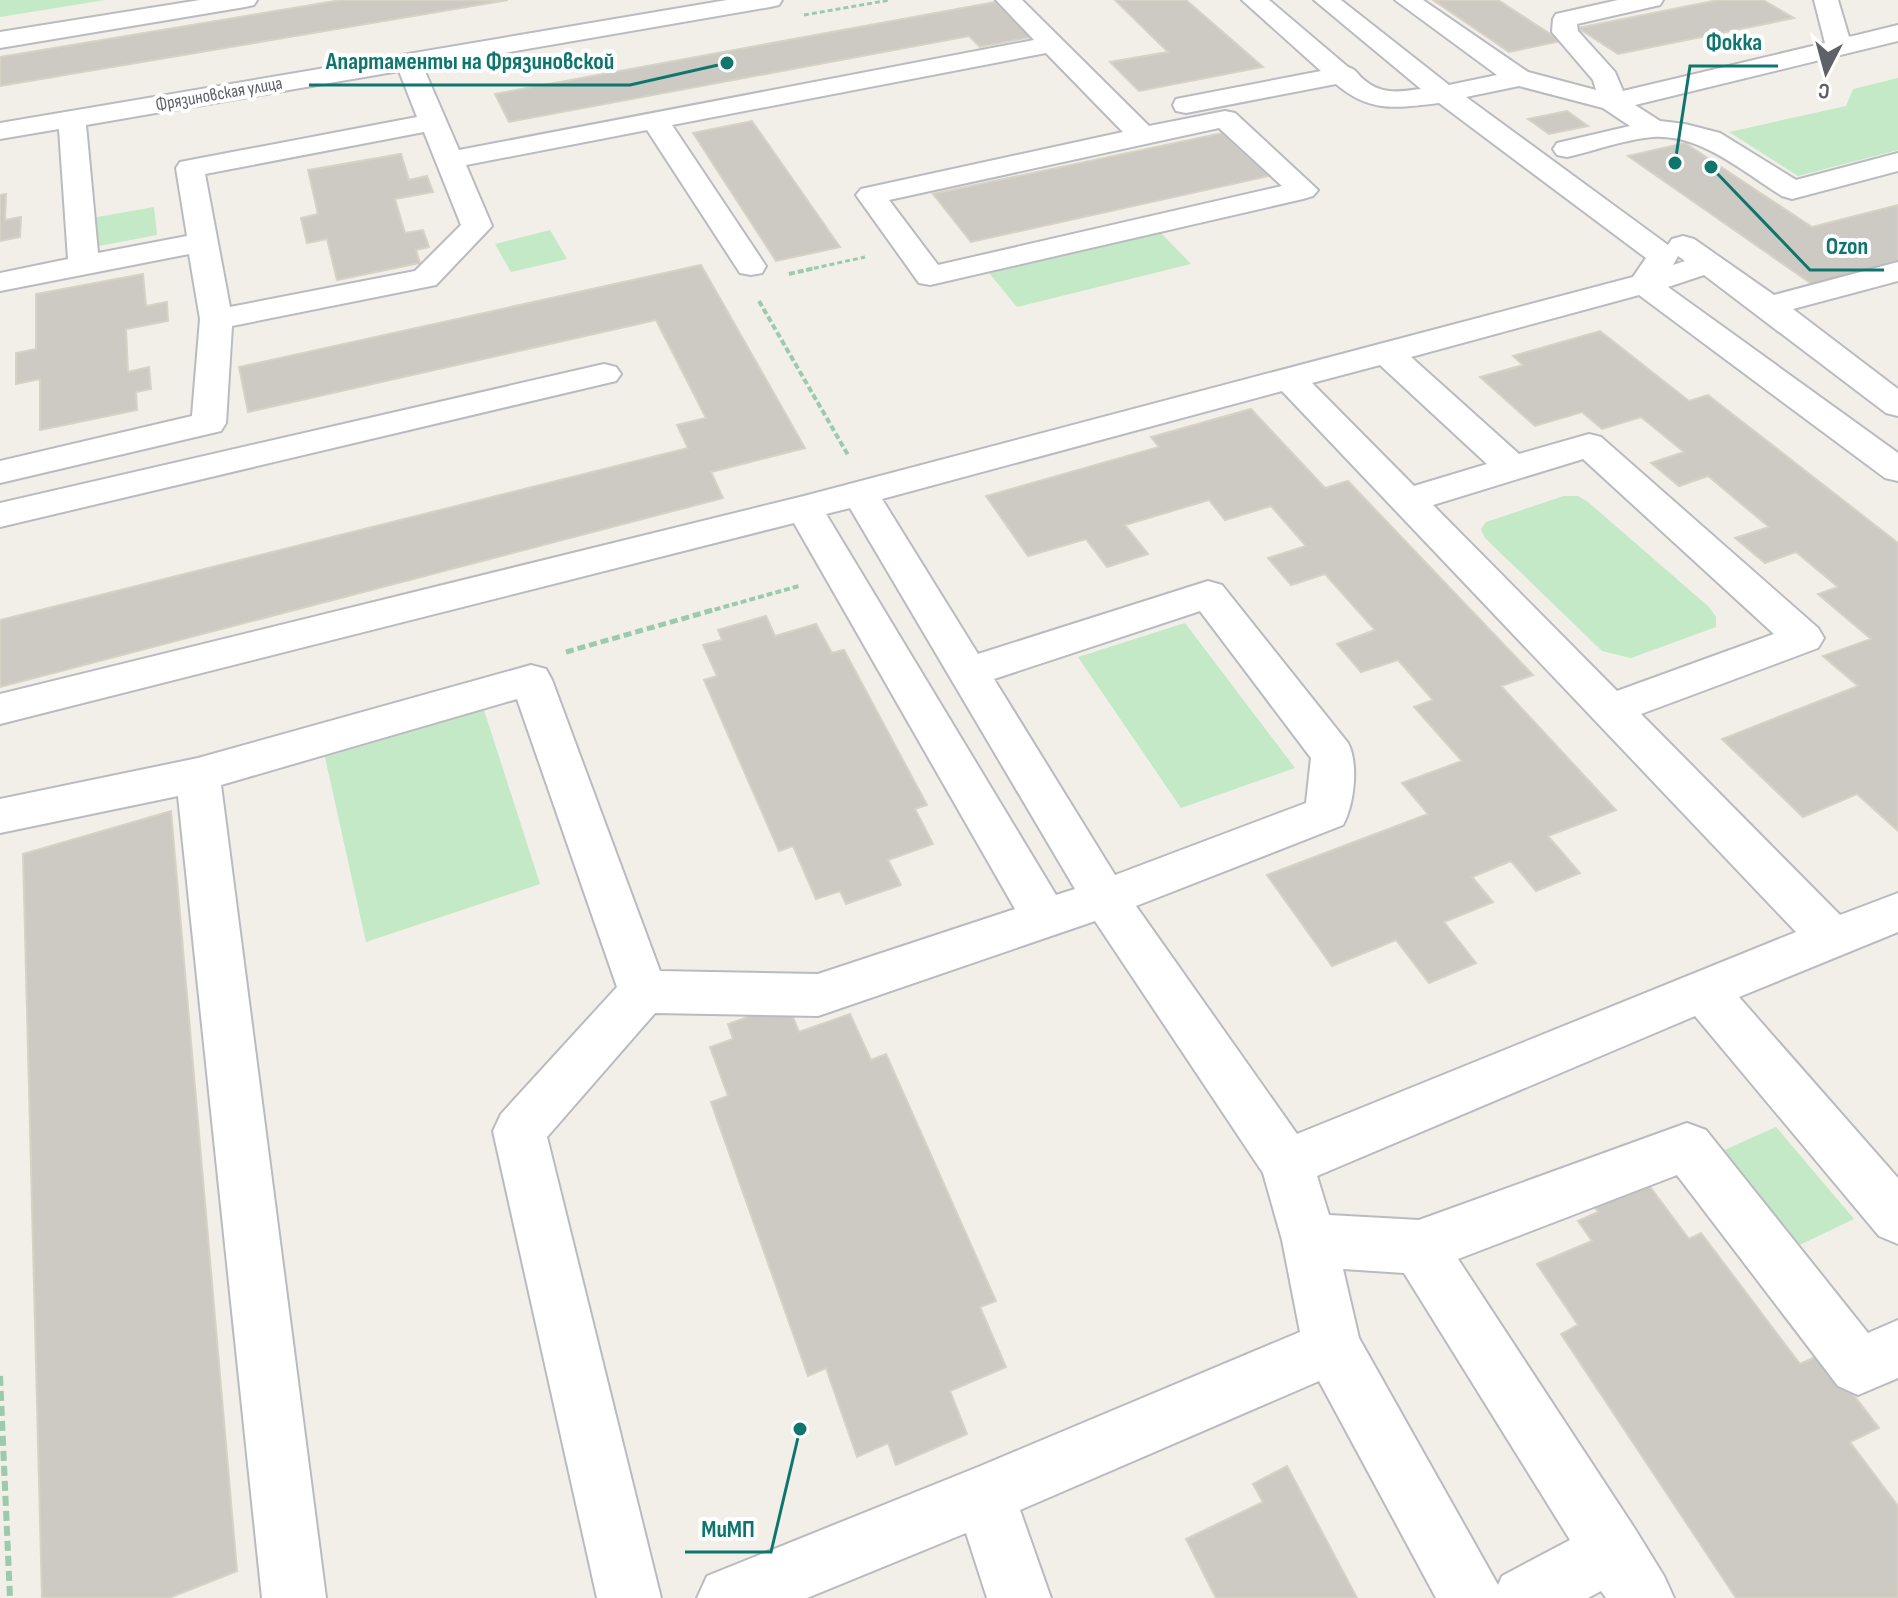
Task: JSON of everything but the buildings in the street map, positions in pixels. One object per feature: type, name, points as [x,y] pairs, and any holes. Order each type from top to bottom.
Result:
[{"type":"street","points":[[0,40],[146,8],[245,0]]},
{"type":"street","name":"Фрязиновская улица","points":[[0,131],[408,62],[704,5],[770,0]]},
{"type":"street","points":[[1008,0],[1133,126]]},
{"type":"street","points":[[1254,0],[1345,74],[1364,94],[1391,101],[1444,94],[1519,78]]},
{"type":"street","points":[[1326,0],[1444,94],[1663,256],[1644,284]]},
{"type":"street","points":[[1407,0],[1519,78],[1613,102],[1653,129]]},
{"type":"street","points":[[1613,102],[1606,78],[1565,32],[1556,12],[1651,0]]},
{"type":"street","points":[[1826,0],[1839,47]]},
{"type":"street","points":[[1613,102],[1898,33]]},
{"type":"street","points":[[449,160],[1052,44]]},
{"type":"street","points":[[216,319],[425,278],[477,226],[408,62]]},
{"type":"street","points":[[1215,110],[1303,190],[930,276],[871,195],[1133,126],[1215,110],[1345,74]]},
{"type":"street","points":[[72,119],[84,265]]},
{"type":"street","points":[[655,121],[750,275]]},
{"type":"street","points":[[0,472],[209,423],[216,319],[190,168],[433,122]]},
{"type":"street","points":[[1898,162],[1792,190],[1710,139],[1685,132],[1653,129],[1567,149],[1706,264],[1769,306],[1898,406]]},
{"type":"street","points":[[0,282],[203,242]]},
{"type":"street","points":[[0,709],[804,508],[1644,284],[1706,264]]},
{"type":"street","points":[[1769,306],[1895,275]]},
{"type":"street","points":[[1644,284],[1898,470]]},
{"type":"street","points":[[1385,351],[1513,468]]},
{"type":"street","points":[[0,515],[604,374]]},
{"type":"street","points":[[1288,378],[1833,939]]},
{"type":"street","points":[[1407,500],[1589,445],[1804,638],[1611,709]]},
{"type":"street","points":[[864,492],[1105,898],[1287,1163],[1309,1240],[1332,1347],[1471,1598]]},
{"type":"street","points":[[804,508],[1045,918]]},
{"type":"street","points":[[629,1598],[519,1131],[643,992],[818,995],[1105,898],[1327,813],[1333,755],[1208,594],[970,672]]},
{"type":"street","points":[[0,816],[198,775],[531,680],[643,992]]},
{"type":"street","points":[[198,775],[294,1598]]},
{"type":"street","points":[[1287,1163],[1898,912]]},
{"type":"street","points":[[1703,990],[1898,1218]]},
{"type":"street","points":[[1309,1240],[1419,1247],[1687,1147],[1858,1366],[1898,1349]]},
{"type":"street","points":[[1419,1247],[1628,1574],[1524,1598]]},
{"type":"street","points":[[729,1598],[984,1495],[1332,1347]]},
{"type":"street","points":[[984,1495],[1019,1598]]},
{"type":"path","points":[[864,492],[750,275],[909,247]]},
{"type":"path","points":[[561,653],[843,574]]},
{"type":"path","points":[[0,1376],[10,1598]]},
{"type":"green space","points":[[0,0],[105,0],[0,17]]},
{"type":"green space","points":[[1898,78],[1898,150],[1798,176],[1729,132],[1846,106],[1853,89]]},
{"type":"green space","points":[[154,207],[157,235],[93,247],[92,218]]},
{"type":"green space","points":[[550,230],[567,259],[511,272],[495,244]]},
{"type":"green space","points":[[1160,232],[1191,264],[1017,307],[989,273]]},
{"type":"green space","points":[[1564,496],[1578,496],[1588,502],[1709,607],[1716,617],[1716,627],[1631,658],[1602,651],[1485,538],[1481,529],[1486,522]]},
{"type":"green space","points":[[1185,623],[1295,768],[1181,808],[1078,657]]},
{"type":"green space","points":[[484,710],[540,884],[366,942],[325,757]]},
{"type":"green space","points":[[1776,1127],[1854,1219],[1787,1251],[1711,1156]]},
{"type":"place","name":"Апартаменты на Фрязиновской","points":[[727,63]]},
{"type":"place","name":"Фокка","points":[[1675,163]]},
{"type":"place","name":"Ozon","points":[[1711,167]]},
{"type":"place","name":"МиМП","points":[[800,1429]]}]
